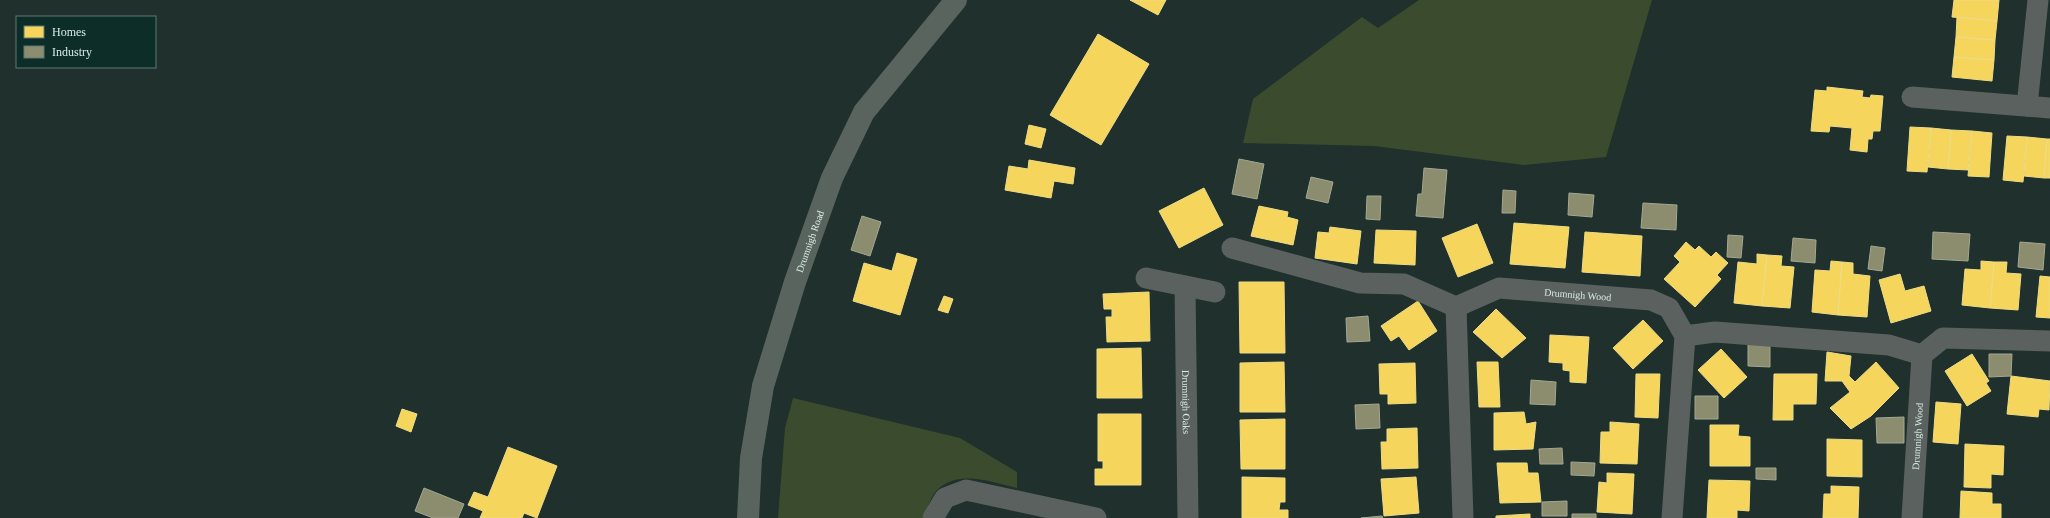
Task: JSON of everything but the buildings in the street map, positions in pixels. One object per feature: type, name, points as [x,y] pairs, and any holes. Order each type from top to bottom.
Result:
[{"type":"main road","name":"Drumnigh Road","points":[[748,518],[751,458],[763,386],[795,282],[832,178],[864,112],[956,0]]},
{"type":"street","points":[[2027,106],[2038,0]]},
{"type":"street","points":[[1912,97],[2050,108]]},
{"type":"street","points":[[1232,248],[1360,283],[1404,284],[1456,307],[1463,518]]},
{"type":"street","points":[[1146,278],[1215,292]]},
{"type":"street","name":"Drumnigh Oaks","points":[[1185,286],[1188,518]]},
{"type":"street","name":"Drumnigh Wood","points":[[1456,307],[1499,288],[1651,300],[1669,308],[1685,336]]},
{"type":"street","points":[[1672,518],[1685,336],[1715,332],[1889,345],[1922,355],[1943,338],[2050,340]]},
{"type":"street","name":"Drumnigh Wood","points":[[1912,518],[1922,355]]},
{"type":"street","points":[[933,518],[945,498],[966,490],[1096,518]]},
{"type":"green space","points":[[1419,0],[1652,0],[1606,157],[1524,165],[1374,146],[1243,143],[1253,99],[1362,17],[1378,28]]},
{"type":"green space","points":[[793,398],[960,438],[1017,472],[1017,488],[986,480],[955,480],[937,490],[931,499],[923,518],[778,518],[785,428]]}]
